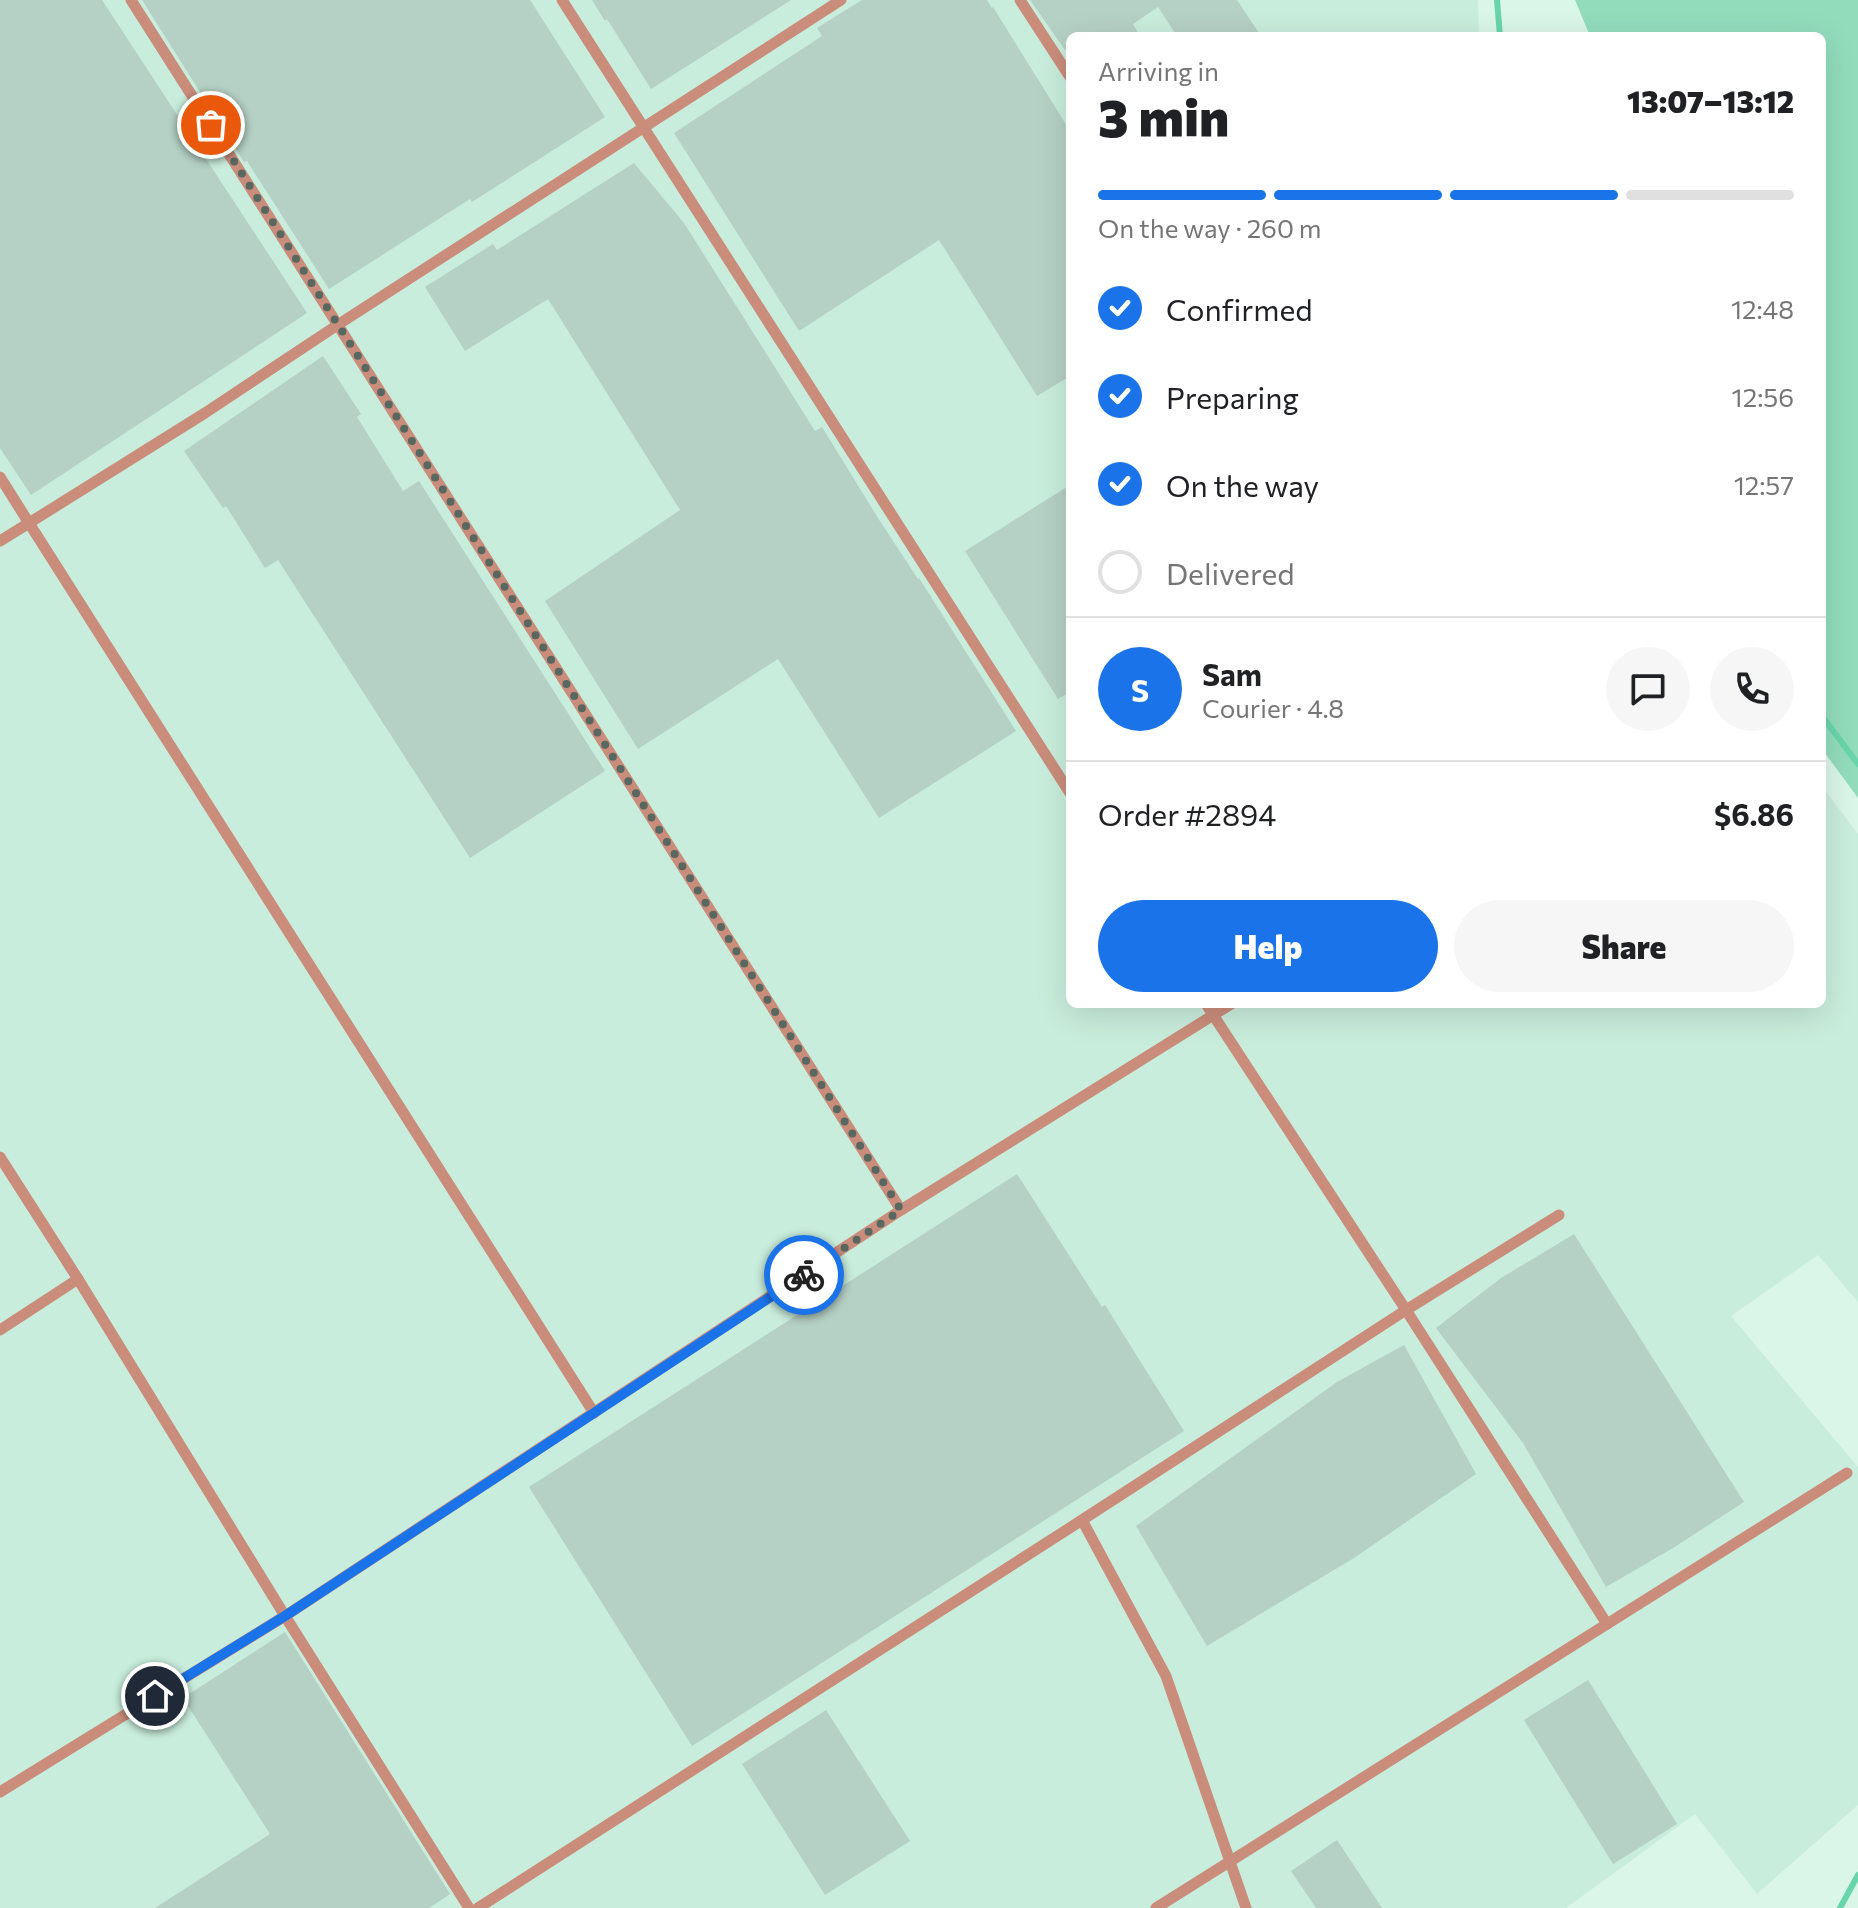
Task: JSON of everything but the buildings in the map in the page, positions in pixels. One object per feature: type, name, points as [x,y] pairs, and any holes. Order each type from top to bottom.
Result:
[{"type":"lane","points":[[131,0],[901,1210]]},
{"type":"lane","points":[[562,0],[1066,787]]},
{"type":"lane","points":[[0,541],[205,413],[841,0]]},
{"type":"lane","points":[[1020,0],[1066,71]]},
{"type":"lane","points":[[0,477],[594,1413]]},
{"type":"lane","points":[[1208,1008],[1607,1624]]},
{"type":"lane","points":[[0,1792],[285,1616],[901,1210],[1225,1008]]},
{"type":"lane","points":[[0,1157],[469,1908]]},
{"type":"lane","points":[[478,1908],[1406,1310],[1559,1215]]},
{"type":"lane","points":[[0,1330],[78,1279]]},
{"type":"lane","points":[[1156,1908],[1847,1473]]},
{"type":"lane","points":[[1082,1520],[1166,1676],[1246,1908]]},
{"type":"shaded area","points":[[0,0],[1478,0],[1479,32],[1066,32],[1066,1008],[1826,1008],[1826,791],[1858,834],[1858,1302],[1818,1255],[1731,1316],[1858,1467],[1858,1805],[1757,1894],[1695,1814],[1566,1908],[0,1908]]},
{"type":"green space","points":[[1575,0],[1858,0],[1858,798],[1826,754],[1826,32],[1588,32]]},
{"type":"waterway","points":[[1497,0],[1500,32]]},
{"type":"waterway","points":[[1826,721],[1858,764]]},
{"type":"waterway","points":[[1840,1908],[1858,1875]]},
{"type":"way so far","points":[[211,125],[901,1210],[804,1275]]},
{"type":"route","points":[[155,1696],[285,1616],[804,1275]]}]
